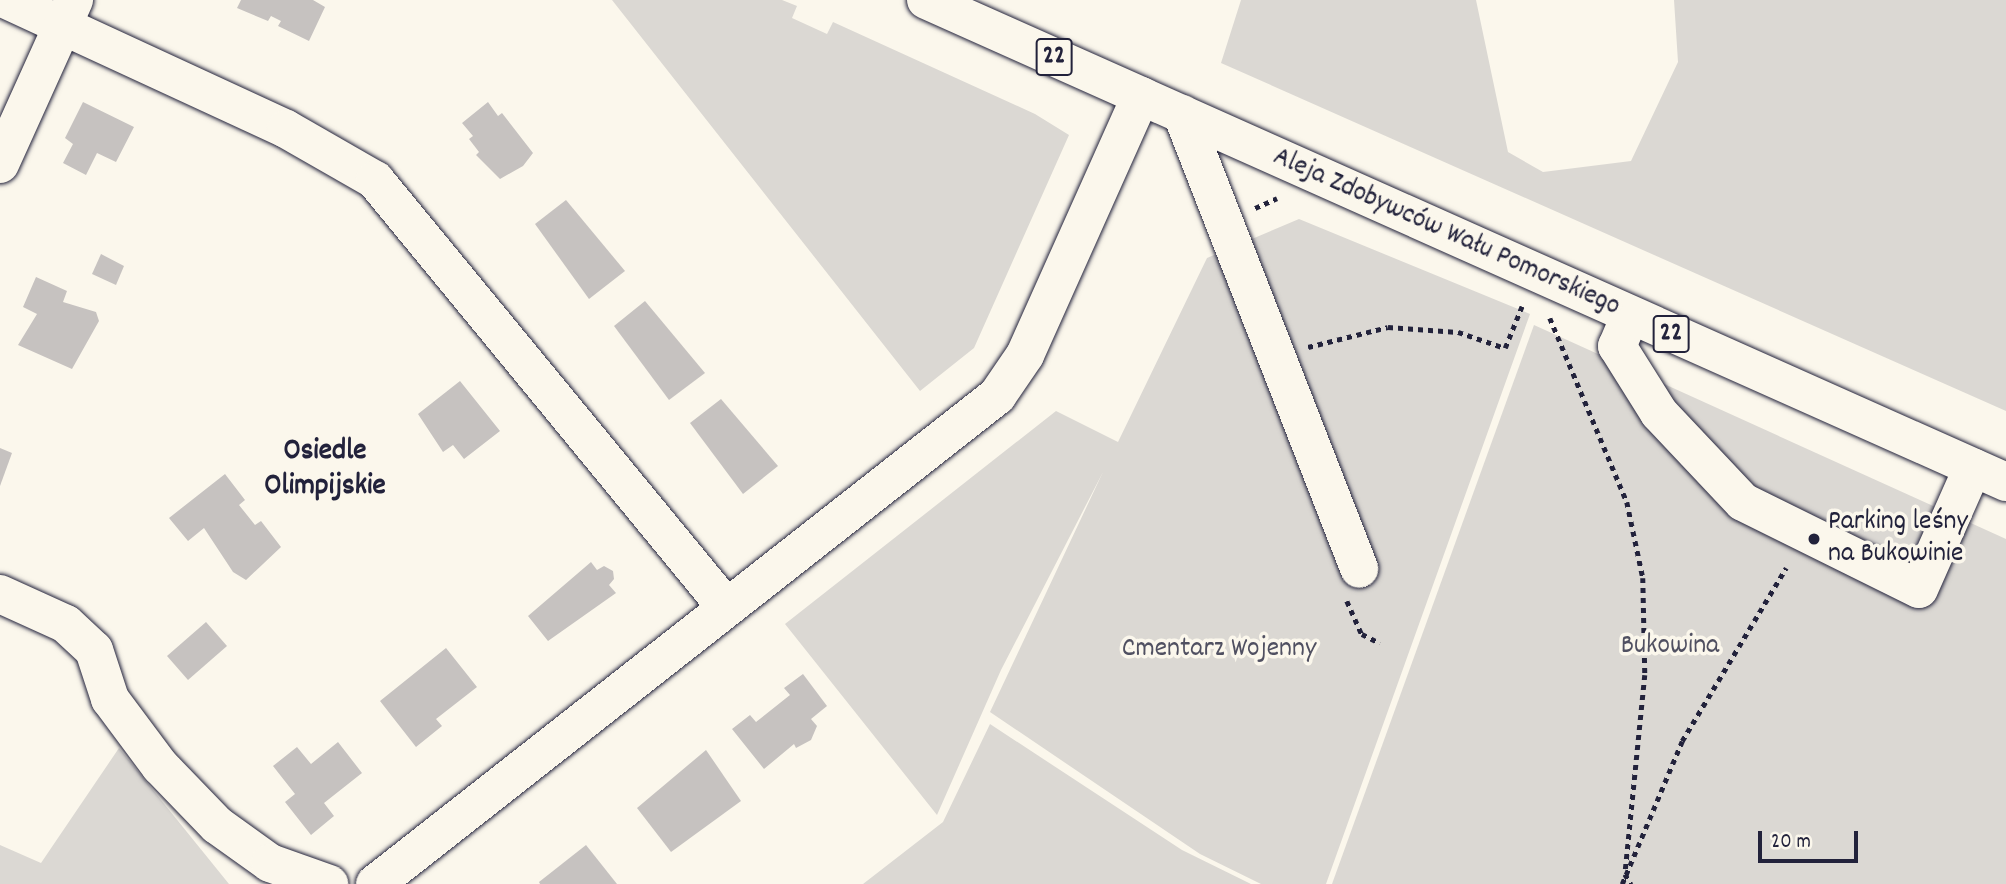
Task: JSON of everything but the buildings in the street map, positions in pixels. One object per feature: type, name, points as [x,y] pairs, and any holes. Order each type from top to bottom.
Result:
[{"type":"street","points":[[7,0],[68,13],[286,129],[375,180],[726,607]]},
{"type":"street","name":"Aleja Zdobywców Wału Pomorskiego","points":[[926,0],[1989,474]]},
{"type":"street","points":[[0,164],[68,13]]},
{"type":"street","points":[[375,884],[997,396],[1025,355],[1142,96]]},
{"type":"street","points":[[1182,114],[1359,569]]},
{"type":"street","points":[[1630,316],[1617,346],[1659,413],[1744,502],[1919,589],[1989,474]]},
{"type":"street","points":[[0,594],[66,624],[94,650],[110,699],[160,765],[217,825],[270,863],[329,884]]},
{"type":"path","points":[[1277,360],[1349,334],[1388,327],[1458,332],[1505,348],[1522,305]]},
{"type":"path","points":[[1550,318],[1627,502],[1643,578],[1645,675],[1625,874],[1631,884]]},
{"type":"path","points":[[1622,884],[1682,741],[1786,568]]},
{"type":"green space","points":[[612,0],[782,0],[797,6],[792,18],[827,34],[833,22],[1035,114],[1069,135],[974,348],[920,391]]},
{"type":"green space","points":[[1241,0],[1476,0],[1508,152],[1543,172],[1631,161],[1678,62],[1674,0],[2006,0],[2006,411],[1221,63]]},
{"type":"green space","name":"Cmentarz Wojenny","points":[[1299,219],[1530,314],[1326,884],[1261,884],[1200,854],[990,712],[1103,472],[1001,670],[937,815],[785,624],[1056,411],[1118,442],[1207,258]]},
{"type":"green space","name":"Bukowina","points":[[1534,325],[2006,539],[2006,884],[1332,884]]},
{"type":"green space","points":[[990,724],[1182,850],[1251,884],[863,884],[943,822]]},
{"type":"green space","points":[[119,748],[229,884],[0,884],[0,845],[41,863]]},
{"type":"place","name":"Parking leśny na Bukowinie","points":[[1814,539]]},
{"type":"district","name":"Osiedle Olimpijskie","points":[[325,470]]}]
